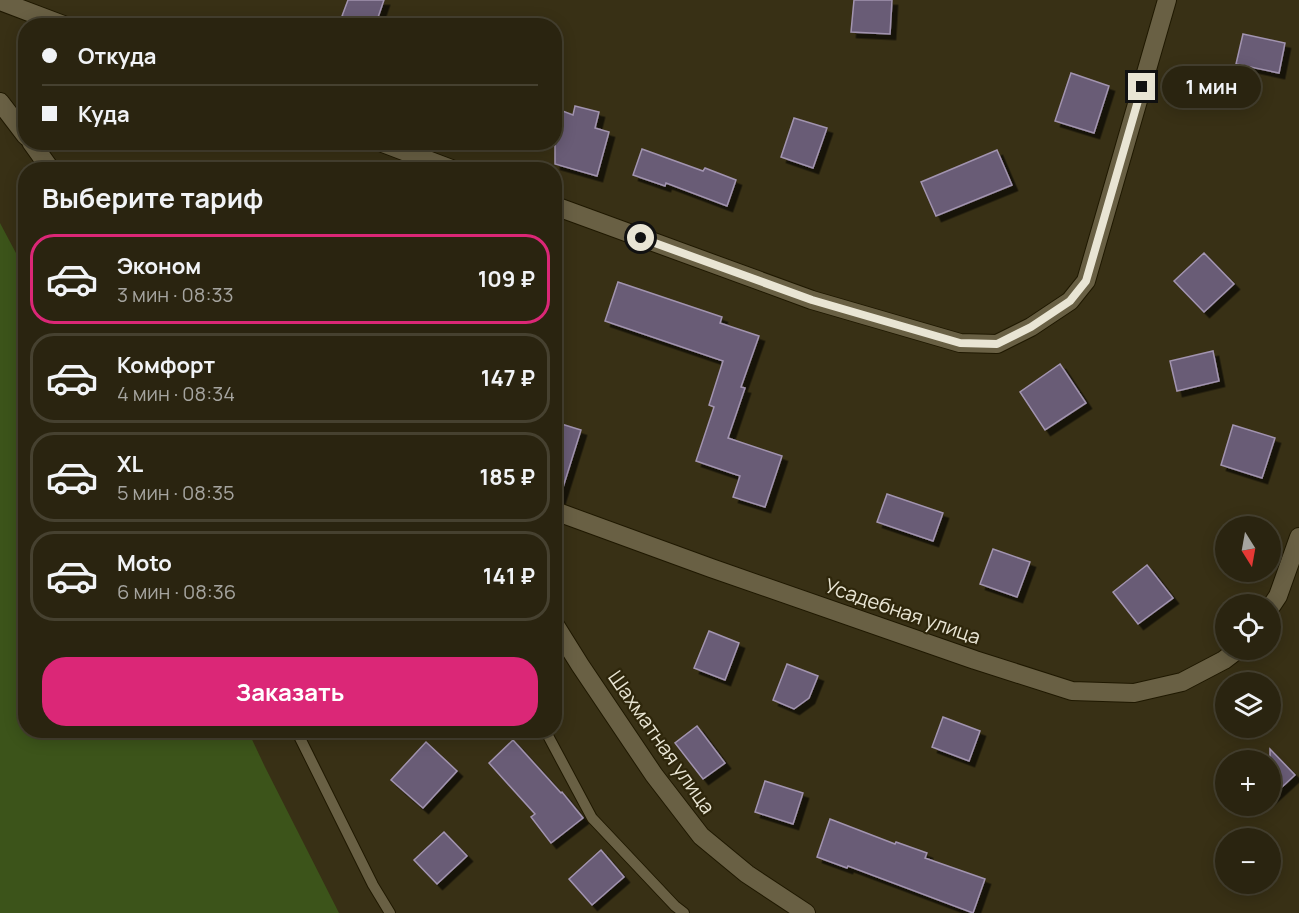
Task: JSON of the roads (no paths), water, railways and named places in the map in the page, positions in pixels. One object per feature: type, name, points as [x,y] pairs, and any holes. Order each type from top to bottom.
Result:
[{"type":"street","points":[[562,209],[812,300],[960,343],[997,344],[1031,327],[1070,301],[1086,281],[1167,0]]},
{"type":"street","points":[[0,1],[45,18]]},
{"type":"street","points":[[0,102],[18,126]]},
{"type":"street","points":[[401,150],[433,162]]},
{"type":"street","name":"Усадебная улица","points":[[562,514],[975,660],[1072,691],[1134,693],[1182,682],[1224,660]]},
{"type":"street","points":[[1279,594],[1299,537]]},
{"type":"street","name":"Шахматная улица","points":[[562,636],[654,776],[701,836],[747,874],[806,913]]},
{"type":"lane","points":[[300,738],[373,885],[390,913]]},
{"type":"lane","points":[[549,738],[592,818],[684,913]]}]
